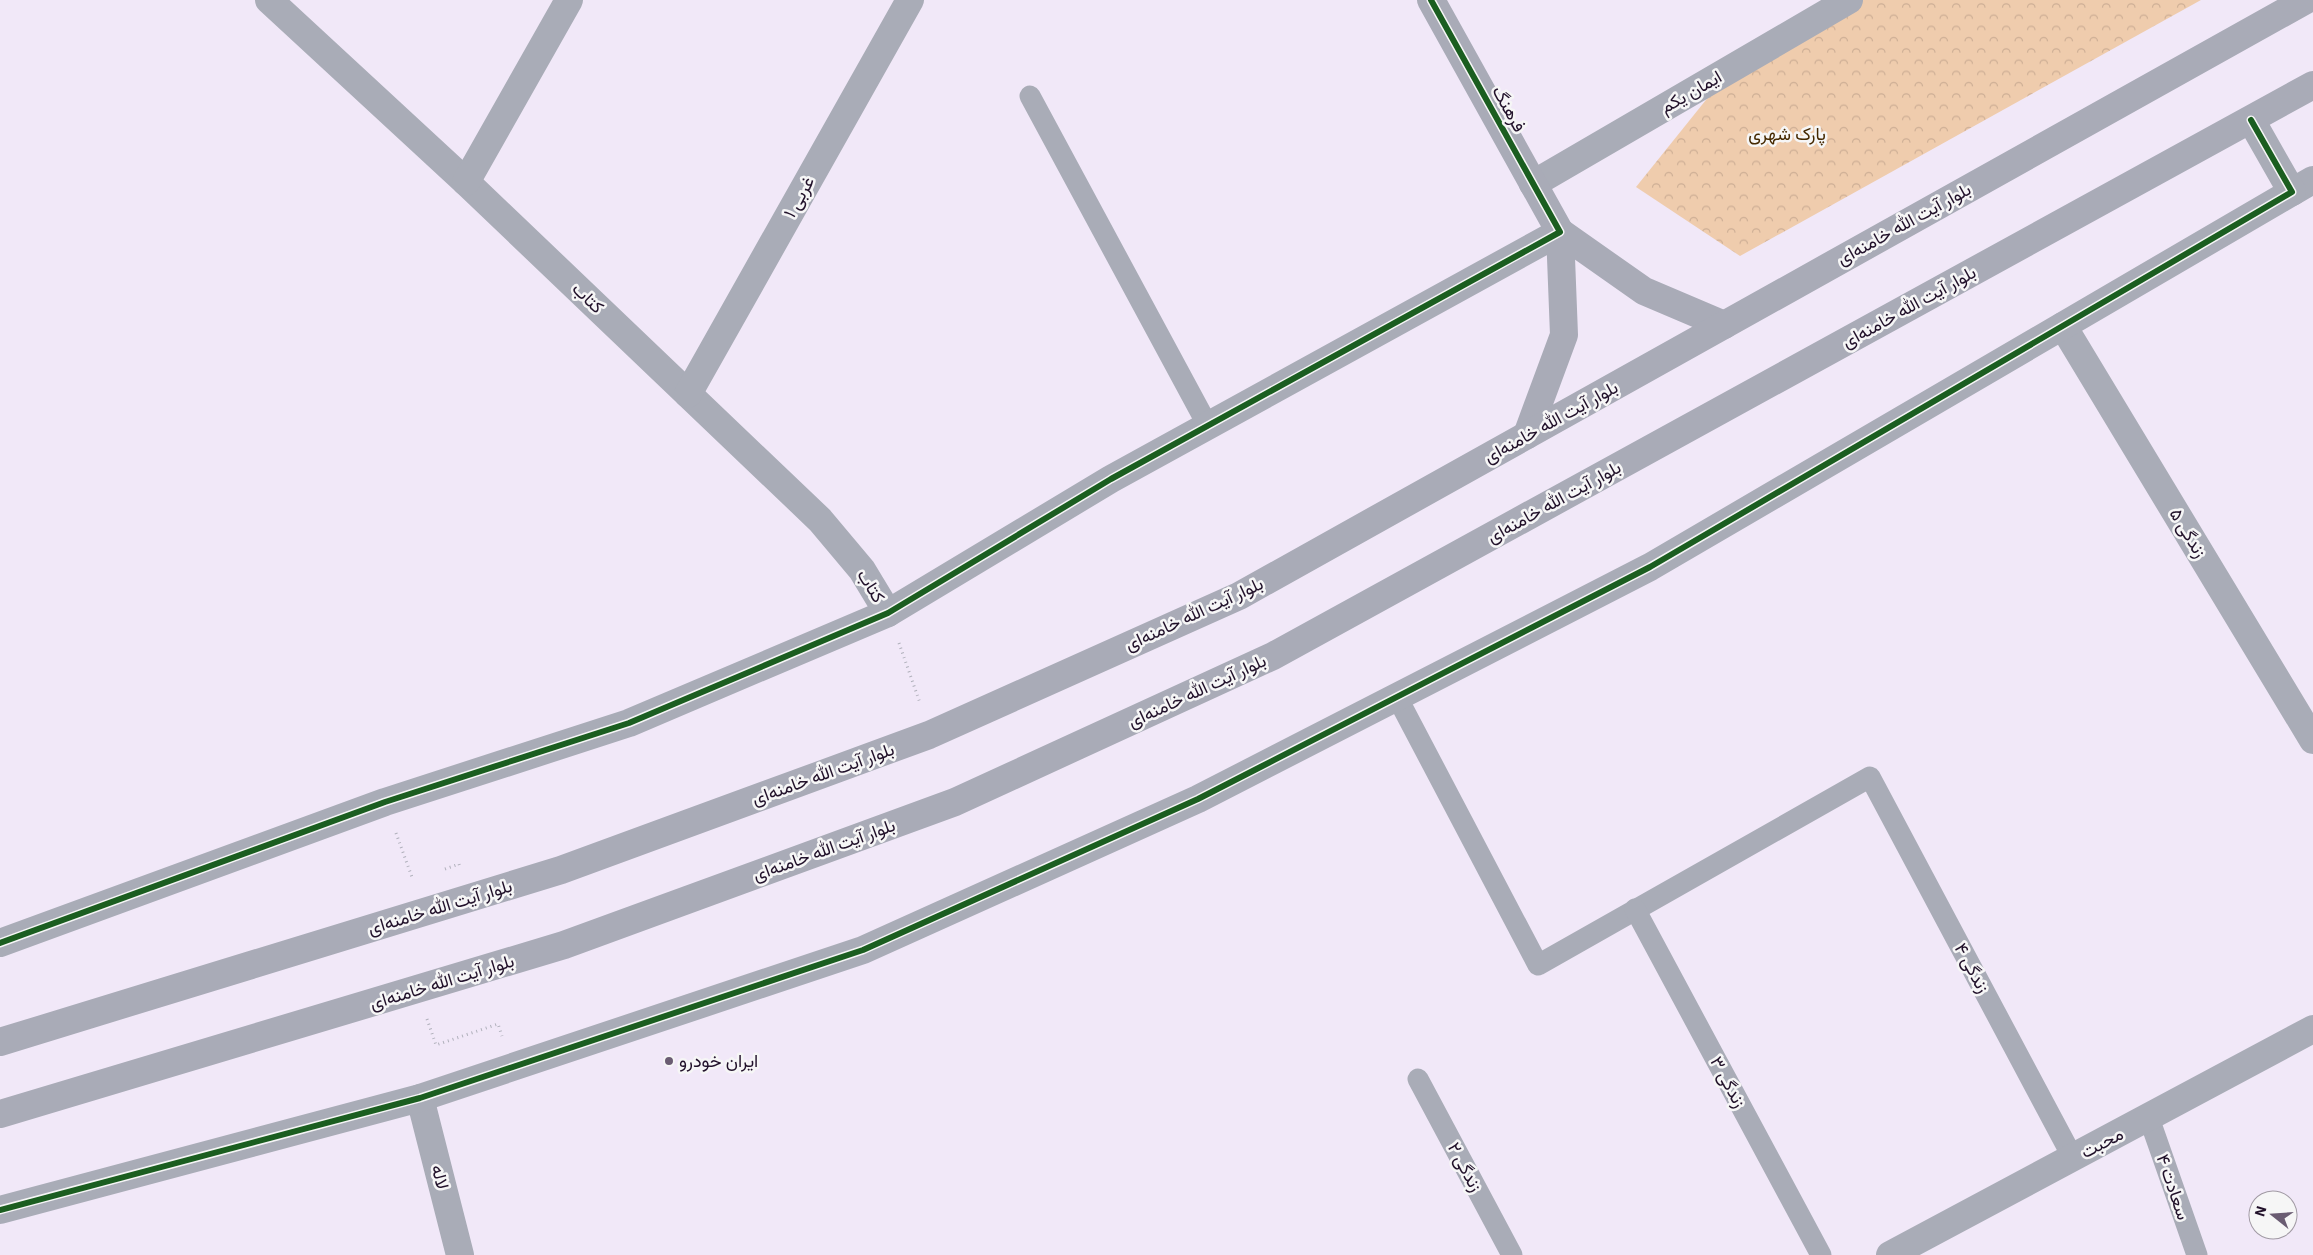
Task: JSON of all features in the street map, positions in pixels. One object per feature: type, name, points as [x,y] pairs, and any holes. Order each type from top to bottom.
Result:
[{"type":"main road","name":"فرهنگ","points":[[1431,0],[1560,232]]},
{"type":"main road","name":"بلوار آیت‌ الله خامنه‌ای","points":[[0,1042],[561,870],[929,735],[1239,596],[2306,0]]},
{"type":"main road","name":"بلوار آیت الله خامنه‌ای","points":[[0,1114],[564,945],[954,802],[1273,656],[2251,120],[2313,84]]},
{"type":"main road","points":[[1560,232],[1644,291],[1724,325]]},
{"type":"main road","points":[[1527,435],[1564,335],[1560,232]]},
{"type":"street","name":"کتاب","points":[[269,0],[466,182],[820,520],[862,570],[888,612]]},
{"type":"street","points":[[466,182],[569,0]]},
{"type":"street","name":"غربی ۱","points":[[688,394],[910,0]]},
{"type":"street","name":"ایمان یکم","points":[[1533,184],[1849,0]]},
{"type":"street","points":[[0,1210],[420,1098],[863,950],[1198,799],[1650,567],[2302,186],[2251,120]]},
{"type":"street","points":[[0,944],[385,802],[629,723],[888,612],[1110,479],[1560,232]]},
{"type":"street","name":"زندگی ۵","points":[[2062,326],[2313,740]]},
{"type":"street","name":"محبت","points":[[1906,1251],[2073,1158],[2313,1029]]},
{"type":"street","name":"لاله","points":[[420,1098],[460,1255]]},
{"type":"lane","points":[[1030,96],[1208,426]]},
{"type":"lane","points":[[1397,697],[1538,965],[1635,909]]},
{"type":"lane","name":"زندگی ۴","points":[[1635,909],[1870,778],[2073,1158]]},
{"type":"lane","name":"زندگی ۳","points":[[1635,909],[1822,1255]]},
{"type":"lane","name":"زندگی ۲","points":[[1418,1080],[1512,1255]]},
{"type":"lane","name":"سعادت ۴","points":[[2149,1118],[2197,1255]]},
{"type":"path","points":[[888,612],[921,706]]},
{"type":"path","points":[[385,802],[412,880],[422,877]]},
{"type":"path","points":[[440,870],[459,864],[461,870],[456,872]]},
{"type":"path","points":[[436,1046],[498,1024]]},
{"type":"green space","name":"پارک شهری","points":[[1857,0],[2201,0],[1740,256],[1636,187],[1730,70]]},
{"type":"cycle path","points":[[0,943],[385,802],[629,723],[888,613],[1111,479],[1560,232],[1431,0]]},
{"type":"cycle path","points":[[0,1210],[420,1098],[863,950],[1198,799],[1650,567],[2292,192],[2251,120]]},
{"type":"place","name":"ایران خودرو","points":[[669,1061]]}]
